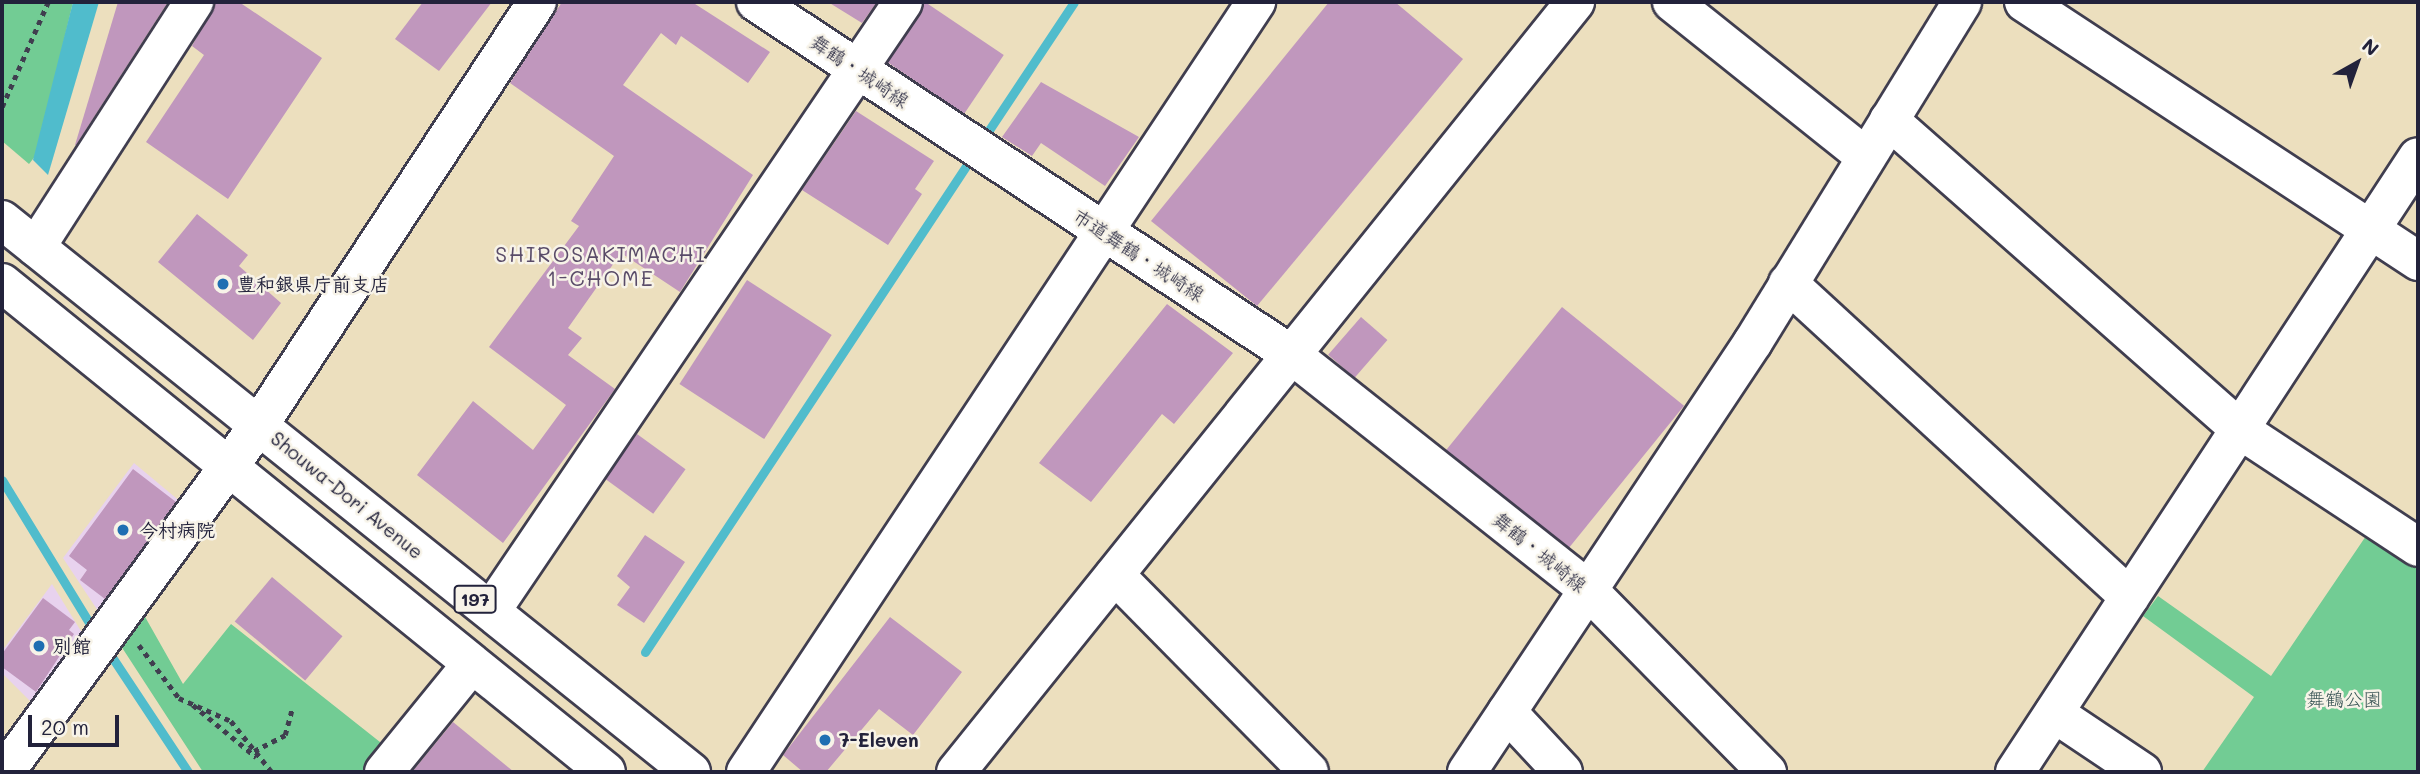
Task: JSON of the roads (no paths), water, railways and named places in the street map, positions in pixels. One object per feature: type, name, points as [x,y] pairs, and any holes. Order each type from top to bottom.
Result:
[{"type":"main road","points":[[36,247],[194,2]]},
{"type":"main road","points":[[5,772],[110,634],[260,425],[537,2]]},
{"type":"main road","name":"舞鶴・城崎線","points":[[756,2],[975,147]]},
{"type":"main road","points":[[491,611],[903,2]]},
{"type":"main road","points":[[746,772],[1256,2]]},
{"type":"main road","points":[[956,772],[1575,2]]},
{"type":"main road","points":[[1672,2],[1866,157]]},
{"type":"main road","points":[[1468,772],[1788,283],[1962,2]]},
{"type":"main road","points":[[2024,2],[2418,261]]},
{"type":"main road","points":[[1889,121],[2239,429],[2418,547]]},
{"type":"main road","name":"市道舞鶴・城崎線","points":[[975,147],[1292,355]]},
{"type":"main road","points":[[2015,772],[2418,157]]},
{"type":"main road","name":"Shouwa-Dori Avenue","points":[[2,220],[691,772]]},
{"type":"main road","name":"197","points":[[2,283],[606,772]]},
{"type":"main road","points":[[1788,283],[2129,597]]},
{"type":"main road","name":"舞鶴・城崎線","points":[[1292,355],[1587,589],[1767,772]]},
{"type":"main road","points":[[1115,575],[1309,772]]},
{"type":"main road","points":[[384,772],[471,665]]},
{"type":"main road","points":[[1507,712],[1563,772]]},
{"type":"main road","points":[[2053,713],[2142,772]]},
{"type":"water","points":[[73,2],[99,2],[48,175],[33,160]]},
{"type":"waterway","points":[[983,139],[1074,2]]},
{"type":"waterway","points":[[645,652],[974,154]]},
{"type":"waterway","points":[[2,480],[96,634]]},
{"type":"waterway","points":[[106,648],[188,772]]},
{"type":"place","name":"豊和銀県庁前支店","points":[[223,284]]},
{"type":"place","name":"今村病院","points":[[123,530]]},
{"type":"place","name":"別館","points":[[39,646]]},
{"type":"place","name":"7-Eleven","points":[[825,740]]},
{"type":"district","name":"SHIROSAKIMACHI 1-CHOME","points":[[601,266]]},
{"type":"park label","name":"舞鶴公園","points":[[2344,699]]}]
